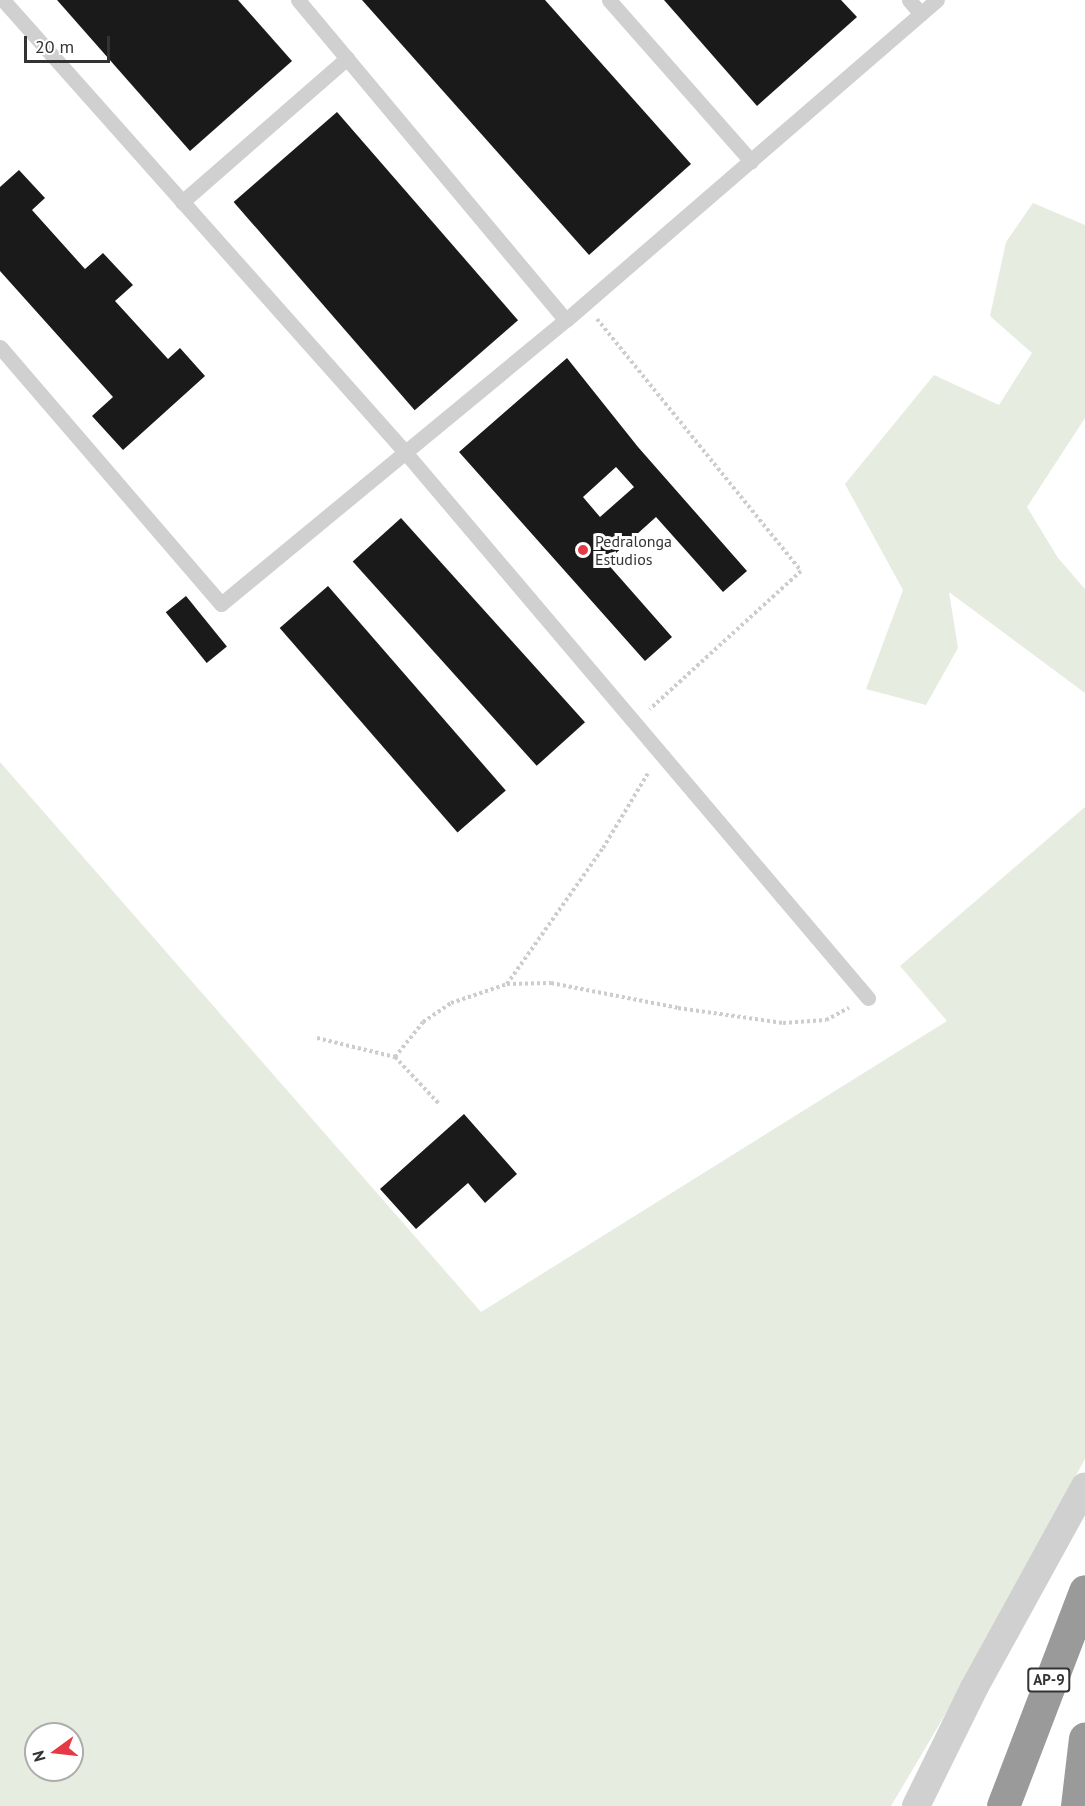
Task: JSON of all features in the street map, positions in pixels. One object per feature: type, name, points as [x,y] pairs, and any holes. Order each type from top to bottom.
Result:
[{"type":"highway","name":"AP-9","points":[[1003,1806],[1085,1591]]},
{"type":"highway","points":[[1077,1806],[1085,1738]]},
{"type":"street","points":[[916,1806],[974,1688],[1085,1486]]},
{"type":"lane","points":[[3,0],[405,452],[868,998]]},
{"type":"lane","points":[[298,0],[566,320]]},
{"type":"lane","points":[[609,0],[751,161]]},
{"type":"lane","points":[[909,0],[921,14]]},
{"type":"lane","points":[[0,347],[221,604],[585,304],[937,0]]},
{"type":"lane","points":[[182,202],[347,58]]},
{"type":"path","points":[[507,984],[647,777],[650,706],[801,571],[585,304]]},
{"type":"path","points":[[395,1057],[423,1022],[451,1003],[507,984],[551,983],[678,1008],[783,1023],[826,1020],[868,998]]},
{"type":"path","points":[[317,1038],[395,1057],[440,1105]]},
{"type":"shaded area","points":[[1033,203],[1085,225],[1085,418],[1027,507],[1058,558],[1085,589],[1085,693],[949,592],[958,648],[926,705],[866,689],[903,590],[845,484],[934,375],[999,405],[1032,353],[990,316],[1006,242]]},
{"type":"shaded area","points":[[0,762],[481,1312],[947,1021],[900,966],[1085,807],[1085,1459],[952,1703],[891,1806],[0,1806]]},
{"type":"building","points":[[57,0],[238,0],[292,61],[190,151]]},
{"type":"building","points":[[362,0],[545,0],[691,164],[589,255]]},
{"type":"building","points":[[664,0],[841,0],[857,17],[757,106]]},
{"type":"building","points":[[337,112],[518,320],[415,410],[234,202]]},
{"type":"building","points":[[19,170],[45,198],[32,210],[85,269],[103,253],[133,285],[115,301],[168,359],[180,348],[205,376],[123,450],[92,416],[113,397],[0,271],[0,187]]},
{"type":"building","points":[[567,358],[638,447],[747,571],[723,592],[656,517],[606,562],[672,637],[645,661],[459,452]],"holes":[[[616,467],[634,487],[600,517],[583,497]]]},
{"type":"building","points":[[401,518],[585,722],[537,766],[353,561]]},
{"type":"building","points":[[328,586],[506,791],[457,833],[280,628]]},
{"type":"building","points":[[186,596],[227,647],[207,663],[166,612]]},
{"type":"building","points":[[464,1114],[517,1174],[485,1203],[468,1183],[416,1229],[380,1189]]},
{"type":"place","name":"Pedralonga Estudios","points":[[583,550]]}]
